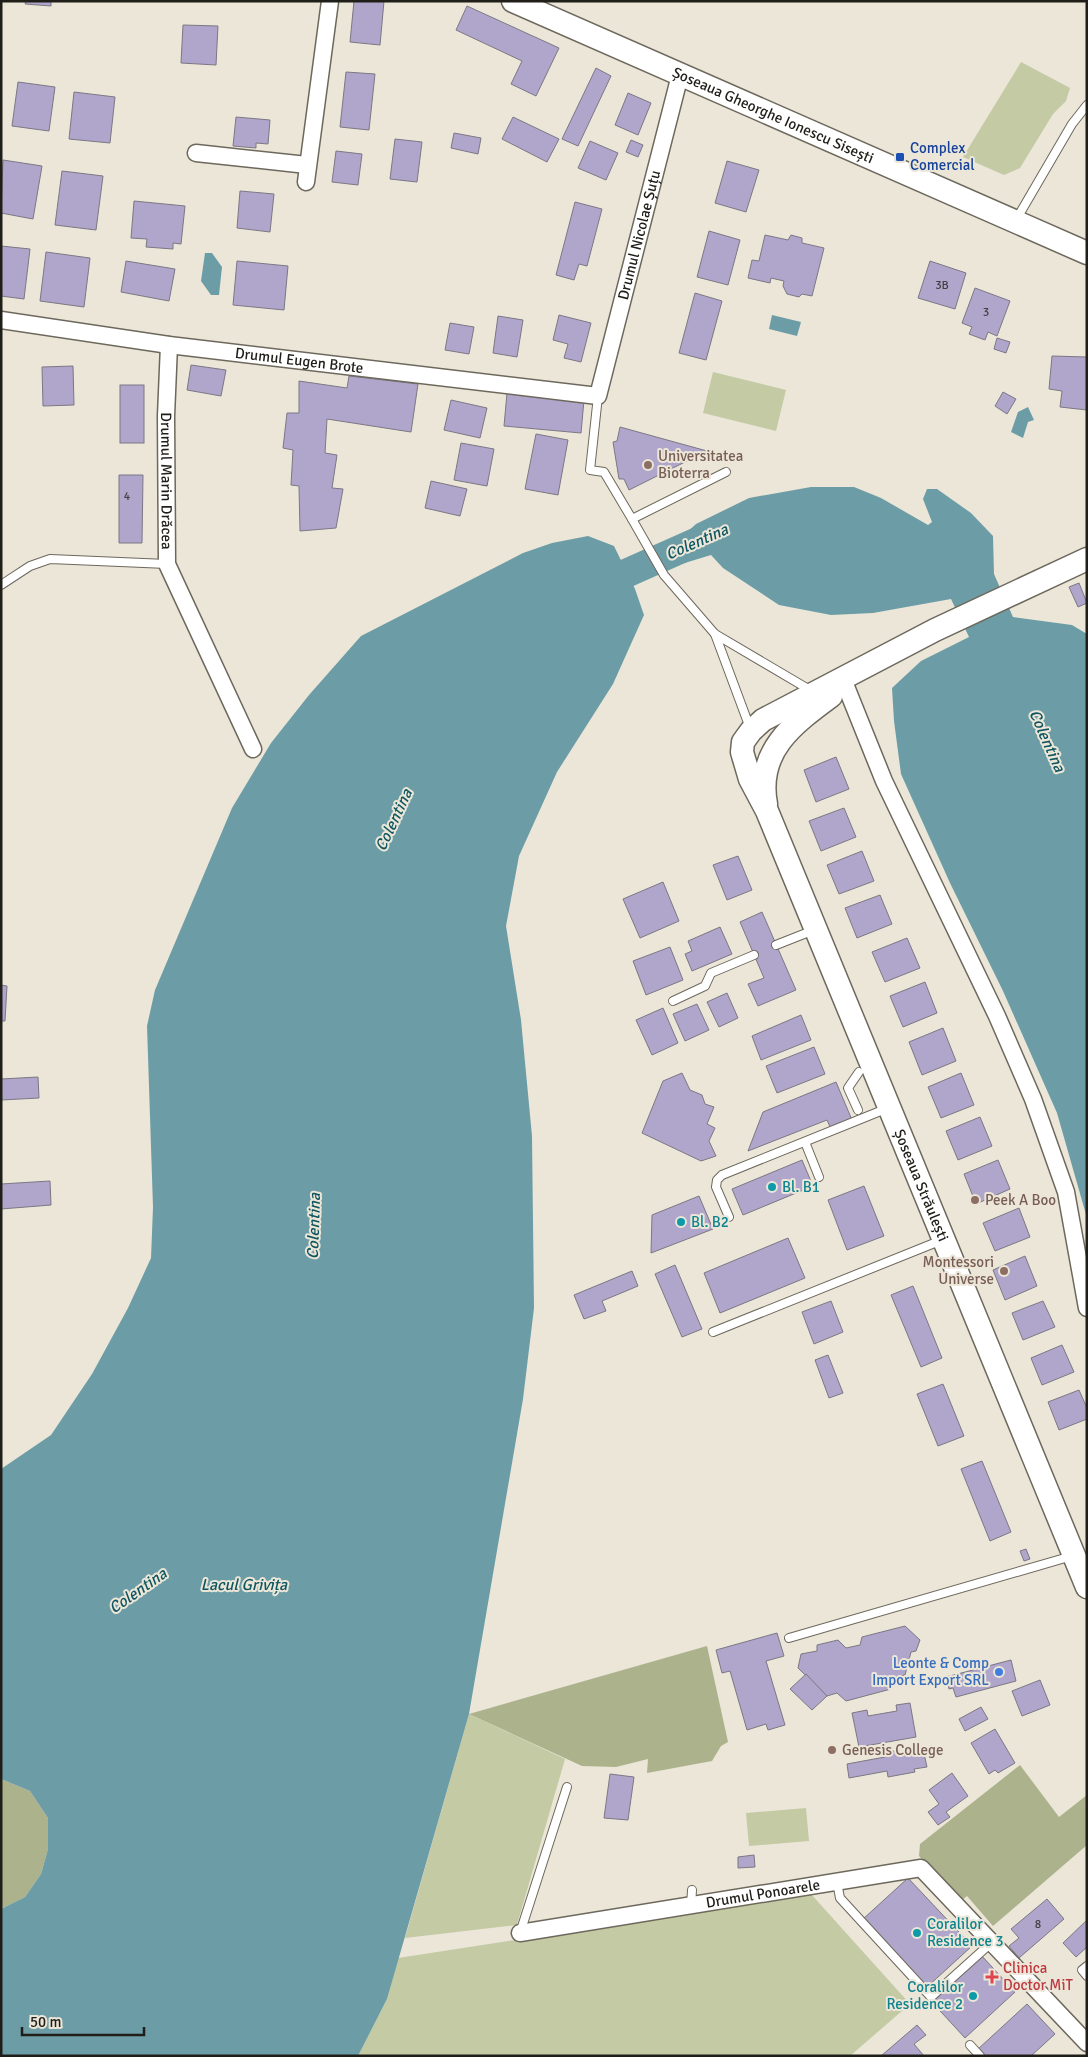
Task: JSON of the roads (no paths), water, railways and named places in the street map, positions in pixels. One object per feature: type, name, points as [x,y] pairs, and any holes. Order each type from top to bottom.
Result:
[{"type":"street","points":[[196,153],[307,173],[330,1]]},
{"type":"street","name":"Șoseaua Gheorghe Ionescu Sisești","points":[[513,1],[1087,253]]},
{"type":"street","name":"Drumul Nicolae Șuțu","points":[[598,396],[680,75]]},
{"type":"street","name":"Drumul Eugen Brote","points":[[1,320],[169,345],[598,396]]},
{"type":"street","name":"Drumul Marin Drăcea","points":[[169,345],[166,416],[167,564],[253,749]]},
{"type":"street","points":[[767,811],[742,760],[743,742],[763,720],[935,630],[1087,559]]},
{"type":"street","points":[[767,811],[764,778],[768,762],[775,748],[789,729],[845,684],[882,658]]},
{"type":"street","points":[[845,684],[884,782],[997,1016],[1033,1100],[1066,1192],[1087,1308]]},
{"type":"street","name":"Șoseaua Străulești","points":[[767,811],[1087,1587]]},
{"type":"street","name":"Drumul Ponoarele","points":[[520,1933],[692,1898],[838,1882],[921,1868],[1087,2043]]},
{"type":"lane","points":[[1016,221],[1072,124],[1087,105]]},
{"type":"lane","points":[[598,396],[590,470],[604,472],[664,575],[715,634],[814,692]]},
{"type":"lane","points":[[632,519],[726,472]]},
{"type":"lane","points":[[1,585],[30,566],[50,559],[167,564]]},
{"type":"lane","points":[[715,634],[751,731]]},
{"type":"lane","points":[[776,946],[816,930]]},
{"type":"lane","points":[[673,1001],[705,986],[711,974],[754,955]]},
{"type":"lane","points":[[858,1110],[848,1088],[859,1072]]},
{"type":"lane","points":[[729,1217],[716,1187],[717,1180],[722,1175],[890,1108]]},
{"type":"lane","points":[[805,1142],[819,1177]]},
{"type":"lane","points":[[713,1332],[944,1239]]},
{"type":"lane","points":[[789,1638],[1074,1555]]},
{"type":"lane","name":"Drumul Ponoarele","points":[[520,1933],[567,1787]]},
{"type":"lane","points":[[838,1882],[840,1898],[931,1997],[991,1942]]},
{"type":"lane","points":[[1087,1966],[1082,1970],[1087,1976]]},
{"type":"lane","points":[[970,2046],[980,2056]]},
{"type":"water","points":[[205,253],[212,253],[222,267],[219,295],[211,295],[201,281]]},
{"type":"water","points":[[772,315],[801,322],[797,336],[769,329]]},
{"type":"water","points":[[1028,407],[1034,420],[1028,422],[1023,438],[1011,432],[1018,412]]},
{"type":"water","points":[[811,487],[854,487],[881,498],[928,525],[932,522],[923,499],[927,489],[937,489],[971,513],[993,536],[994,574],[1013,617],[1072,625],[1087,634],[1087,1218],[1057,1113],[1003,991],[950,883],[901,774],[892,688],[921,661],[969,637],[951,599],[873,613],[831,615],[779,605],[723,568],[711,555],[678,565],[672,546],[696,524],[749,498]]},
{"type":"water","name":"Lacul Grivița","points":[[588,536],[614,546],[635,589],[644,615],[613,684],[557,772],[519,856],[506,926],[521,1020],[532,1136],[534,1308],[523,1399],[469,1714],[387,1999],[358,2056],[1,2056],[1,1909],[25,1897],[41,1874],[48,1849],[48,1818],[30,1791],[1,1779],[1,1469],[51,1435],[92,1374],[128,1308],[151,1258],[153,1207],[147,1026],[155,990],[232,808],[271,743],[309,695],[361,636],[523,553],[552,543]]},
{"type":"waterway","name":"Colentina","points":[[591,589],[710,536]]},
{"type":"place","name":"Complex Comercial","points":[[900,157]]},
{"type":"place","name":"Universitatea Bioterra","points":[[648,465]]},
{"type":"place","name":"Bl. B1","points":[[772,1187]]},
{"type":"place","name":"Peek A Boo","points":[[975,1200]]},
{"type":"place","name":"Bl. B2","points":[[681,1222]]},
{"type":"place","name":"Montessori Universe","points":[[1004,1271]]},
{"type":"place","name":"Leonte & Comp Import Export SRL","points":[[999,1672]]},
{"type":"place","name":"Genesis College","points":[[832,1750]]},
{"type":"place","name":"Coralilor Residence 3","points":[[917,1933]]},
{"type":"place","name":"Clinica Doctor MiT","points":[[992,1977]]},
{"type":"place","name":"Coralilor Residence 2","points":[[973,1996]]}]
